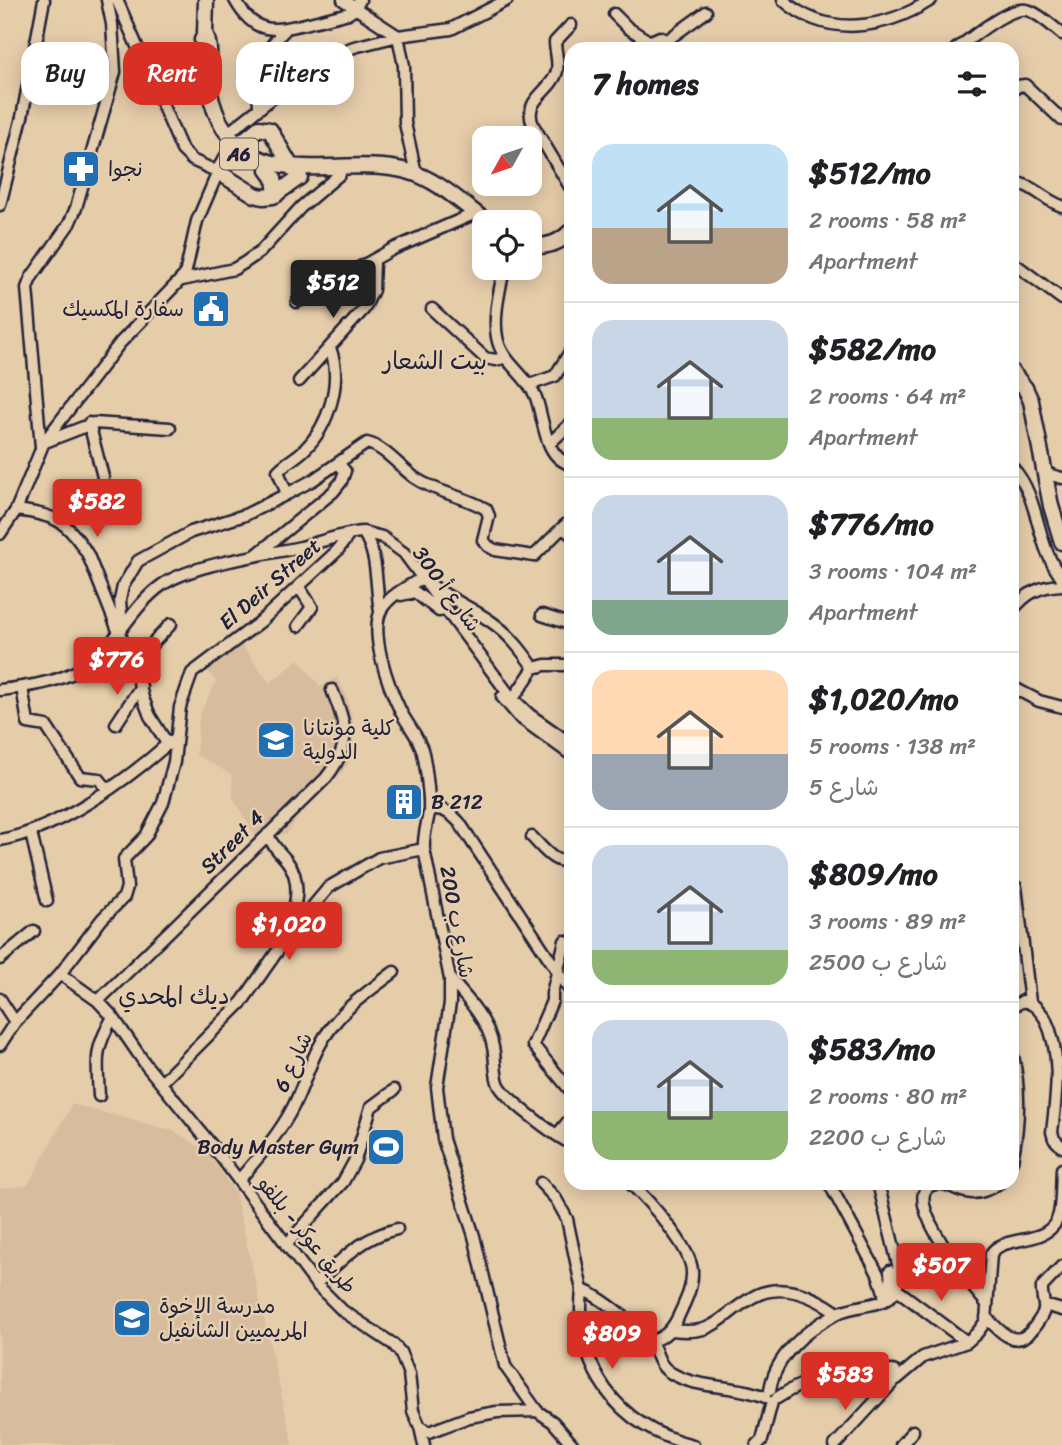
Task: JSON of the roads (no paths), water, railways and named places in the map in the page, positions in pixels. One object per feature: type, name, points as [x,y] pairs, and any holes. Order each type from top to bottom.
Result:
[{"type":"highway","name":"A6","points":[[206,0],[201,63],[203,92],[208,113],[231,146],[252,163],[268,170],[340,174],[365,167]]},
{"type":"highway","name":"A6","points":[[205,33],[209,42],[210,90],[220,121],[241,147],[257,157],[296,172],[352,165],[398,169],[433,183],[472,211]]},
{"type":"highway","points":[[229,155],[218,172],[255,195],[276,195],[296,172],[272,132],[263,128],[244,139]]},
{"type":"highway","points":[[257,157],[271,153],[276,146],[276,139]]},
{"type":"highway","points":[[268,170],[274,178],[276,195]]},
{"type":"highway","points":[[542,245],[550,244],[564,236]]},
{"type":"highway","points":[[1019,381],[1031,401],[1044,473],[1062,542]]},
{"type":"street","points":[[0,205],[22,117],[41,28],[44,0]]},
{"type":"street","points":[[43,445],[27,288],[76,208],[113,81],[114,40],[107,0]]},
{"type":"street","points":[[0,534],[16,510],[43,445],[120,342],[182,280],[189,263],[201,211],[218,172],[192,160],[182,150],[117,0]]},
{"type":"street","points":[[235,0],[254,23],[272,31],[337,16],[357,5]]},
{"type":"street","points":[[343,0],[357,5],[398,36],[404,66],[405,123],[416,174]]},
{"type":"street","points":[[228,133],[258,107],[331,56],[398,36],[451,29],[508,0]]},
{"type":"street","points":[[783,0],[797,12],[816,20],[849,27],[880,22],[905,14],[931,0]]},
{"type":"street","points":[[966,42],[1017,9],[1033,13],[1062,34]]},
{"type":"street","points":[[670,42],[706,12]]},
{"type":"street","points":[[614,14],[647,42]]},
{"type":"street","points":[[564,177],[533,125],[530,115],[533,103],[555,75],[556,39],[571,25]]},
{"type":"street","points":[[258,107],[258,78],[262,58],[287,29]]},
{"type":"street","points":[[1019,86],[1026,85],[1062,120]]},
{"type":"street","points":[[182,280],[234,269],[244,263],[260,252],[301,207],[340,174]]},
{"type":"street","points":[[1019,184],[1025,184],[1041,197],[1062,206]]},
{"type":"street","points":[[297,302],[417,238],[472,221]]},
{"type":"street","points":[[299,381],[364,309],[375,280],[374,260]]},
{"type":"street","points":[[1019,267],[1062,299]]},
{"type":"street","points":[[502,280],[496,326],[499,349],[536,396],[550,443],[564,460]]},
{"type":"street","points":[[432,309],[485,358],[504,358]]},
{"type":"street","points":[[287,494],[278,471],[313,439],[332,398],[334,376],[330,348]]},
{"type":"street","points":[[529,385],[555,376],[564,362]]},
{"type":"street","points":[[43,445],[89,424],[170,428]]},
{"type":"street","points":[[89,424],[103,477]]},
{"type":"street","points":[[550,443],[564,430]]},
{"type":"street","points":[[120,631],[123,586],[138,561],[191,532],[245,515],[287,494],[367,443],[377,446],[402,468],[429,486],[486,509],[489,516],[483,541],[495,550],[534,556],[564,530]]},
{"type":"street","points":[[256,556],[337,488],[345,471],[338,463]]},
{"type":"street","points":[[1044,473],[1062,478]]},
{"type":"street","points":[[1019,477],[1027,488],[1051,564],[1062,578]]},
{"type":"street","points":[[16,510],[51,515],[83,545],[134,663],[150,716],[168,745]]},
{"type":"street","points":[[0,690],[53,681],[80,671],[101,655],[146,598],[166,582],[195,571],[363,532]]},
{"type":"street","name":"شارع أ 300","points":[[363,532],[382,537],[404,553],[439,611],[511,702],[523,709],[564,748]]},
{"type":"street","name":"شارع ب 200","points":[[363,532],[375,563],[380,611],[376,624],[378,642],[400,709],[422,749],[429,810],[423,834],[424,849],[450,979],[450,1003],[437,1087],[443,1139],[474,1236],[505,1366],[537,1412]]},
{"type":"street","name":"El Deir Street","points":[[0,1045],[15,1022],[60,974],[95,928],[124,897],[127,887],[124,859],[146,836],[163,803],[174,762],[180,707],[192,673],[248,633],[337,551],[348,536]]},
{"type":"street","points":[[380,611],[387,601],[420,580],[499,628],[519,647],[534,668]]},
{"type":"street","name":"شارع أ 300","points":[[420,580],[511,702]]},
{"type":"street","points":[[1019,604],[1037,588],[1062,585]]},
{"type":"street","points":[[298,626],[312,607],[299,587]]},
{"type":"street","points":[[387,601],[415,592],[439,611]]},
{"type":"street","points":[[542,615],[564,622]]},
{"type":"street","points":[[134,663],[171,624]]},
{"type":"street","points":[[511,702],[534,668],[564,665]]},
{"type":"street","points":[[116,724],[141,686]]},
{"type":"street","points":[[22,687],[27,722],[30,725],[47,726],[80,776],[99,779],[108,790]]},
{"type":"street","name":"Street 4","points":[[98,1001],[326,778],[342,754],[346,731],[332,690]]},
{"type":"street","points":[[1019,691],[1039,701],[1062,707]]},
{"type":"street","name":"شارع أ 300","points":[[547,731],[564,740]]},
{"type":"street","points":[[0,840],[31,833],[108,790],[177,737]]},
{"type":"street","points":[[429,810],[443,810],[459,822],[564,982]]},
{"type":"street","points":[[31,833],[47,901]]},
{"type":"street","points":[[268,834],[272,845],[287,860],[298,884],[288,936]]},
{"type":"street","points":[[532,838],[559,861],[564,860]]},
{"type":"street","points":[[259,842],[272,845]]},
{"type":"street","points":[[162,1082],[243,1002],[288,936],[316,901],[344,876],[388,855],[424,849]]},
{"type":"street","points":[[1019,912],[1030,1003]]},
{"type":"street","points":[[0,959],[34,931]]},
{"type":"street","points":[[564,946],[552,1001],[533,1045],[564,1083]]},
{"type":"street","name":"شارع 6","points":[[239,1180],[292,1111],[313,1055],[334,1022],[394,972]]},
{"type":"street","name":"طريق عوكر - بللفو","points":[[60,974],[98,1001],[113,1017],[146,1065],[239,1180],[316,1284],[343,1311],[393,1344],[400,1352],[410,1374],[413,1411],[424,1445]]},
{"type":"street","points":[[450,979],[486,1027],[493,1045],[496,1078],[501,1088],[564,1140]]},
{"type":"street","points":[[0,999],[15,1022]]},
{"type":"street","points":[[1019,1002],[1030,1003],[1037,1008],[1053,1031],[1061,1060],[1061,1078],[1052,1132],[1054,1139],[1062,1147]]},
{"type":"street","points":[[99,1096],[96,1058],[98,1046],[113,1017]]},
{"type":"street","points":[[286,1245],[343,1182],[355,1160],[371,1107],[394,1090]]},
{"type":"street","points":[[556,1135],[564,1126]]},
{"type":"street","points":[[835,1445],[877,1400],[892,1376],[923,1357],[967,1342],[986,1321],[991,1254],[997,1247],[1042,1234],[1056,1223],[1060,1212],[1062,1169]]},
{"type":"street","points":[[541,1183],[556,1199],[567,1219],[582,1290],[580,1323],[586,1351],[602,1384],[625,1412],[641,1425],[693,1445]]},
{"type":"street","points":[[636,1190],[681,1244],[691,1265],[690,1289],[672,1330]]},
{"type":"street","points":[[833,1190],[881,1281],[884,1295]]},
{"type":"street","points":[[862,1308],[884,1295],[891,1283],[894,1267],[879,1190]]},
{"type":"street","points":[[926,1190],[922,1199],[926,1215],[987,1304]]},
{"type":"street","points":[[960,1190],[973,1194],[986,1190]]},
{"type":"street","points":[[316,1284],[358,1245],[380,1233],[397,1229]]},
{"type":"street","points":[[873,1266],[881,1271],[894,1267]]},
{"type":"street","points":[[986,1317],[1000,1332],[1017,1340],[1027,1336],[1042,1316],[1042,1287],[1062,1266]]},
{"type":"street","points":[[757,1445],[762,1440],[773,1396],[772,1377],[776,1367],[793,1346],[838,1313],[881,1304],[896,1289],[900,1275],[894,1267]]},
{"type":"street","points":[[896,1289],[967,1342]]},
{"type":"street","points":[[582,1290],[596,1296],[650,1341],[662,1366],[672,1374],[689,1381],[773,1396],[800,1385],[835,1376],[856,1373],[892,1376]]},
{"type":"street","points":[[650,1341],[672,1330],[692,1332],[709,1328],[754,1296],[768,1291],[802,1294],[822,1301],[838,1313]]},
{"type":"street","points":[[1044,1304],[1062,1310]]},
{"type":"street","points":[[420,1427],[429,1432],[468,1417],[497,1412],[537,1412],[553,1422],[573,1445]]},
{"type":"street","points":[[901,1445],[913,1431]]},
{"type":"place","name":"نجوا","points":[[81,169]]},
{"type":"place","name":"سفارة المكسيك","points":[[211,309]]},
{"type":"place","name":"كلية مونتانا الدولية","points":[[276,740]]},
{"type":"place","name":"B 212","points":[[404,802]]},
{"type":"place","name":"Body Master Gym","points":[[386,1147]]},
{"type":"place","name":"مدرسة الإخوة المريميين الشانفيل","points":[[132,1318]]},
{"type":"district","name":"بيت الشعار","points":[[435,361]]},
{"type":"district","name":"ديك المحدي","points":[[174,996]]}]
